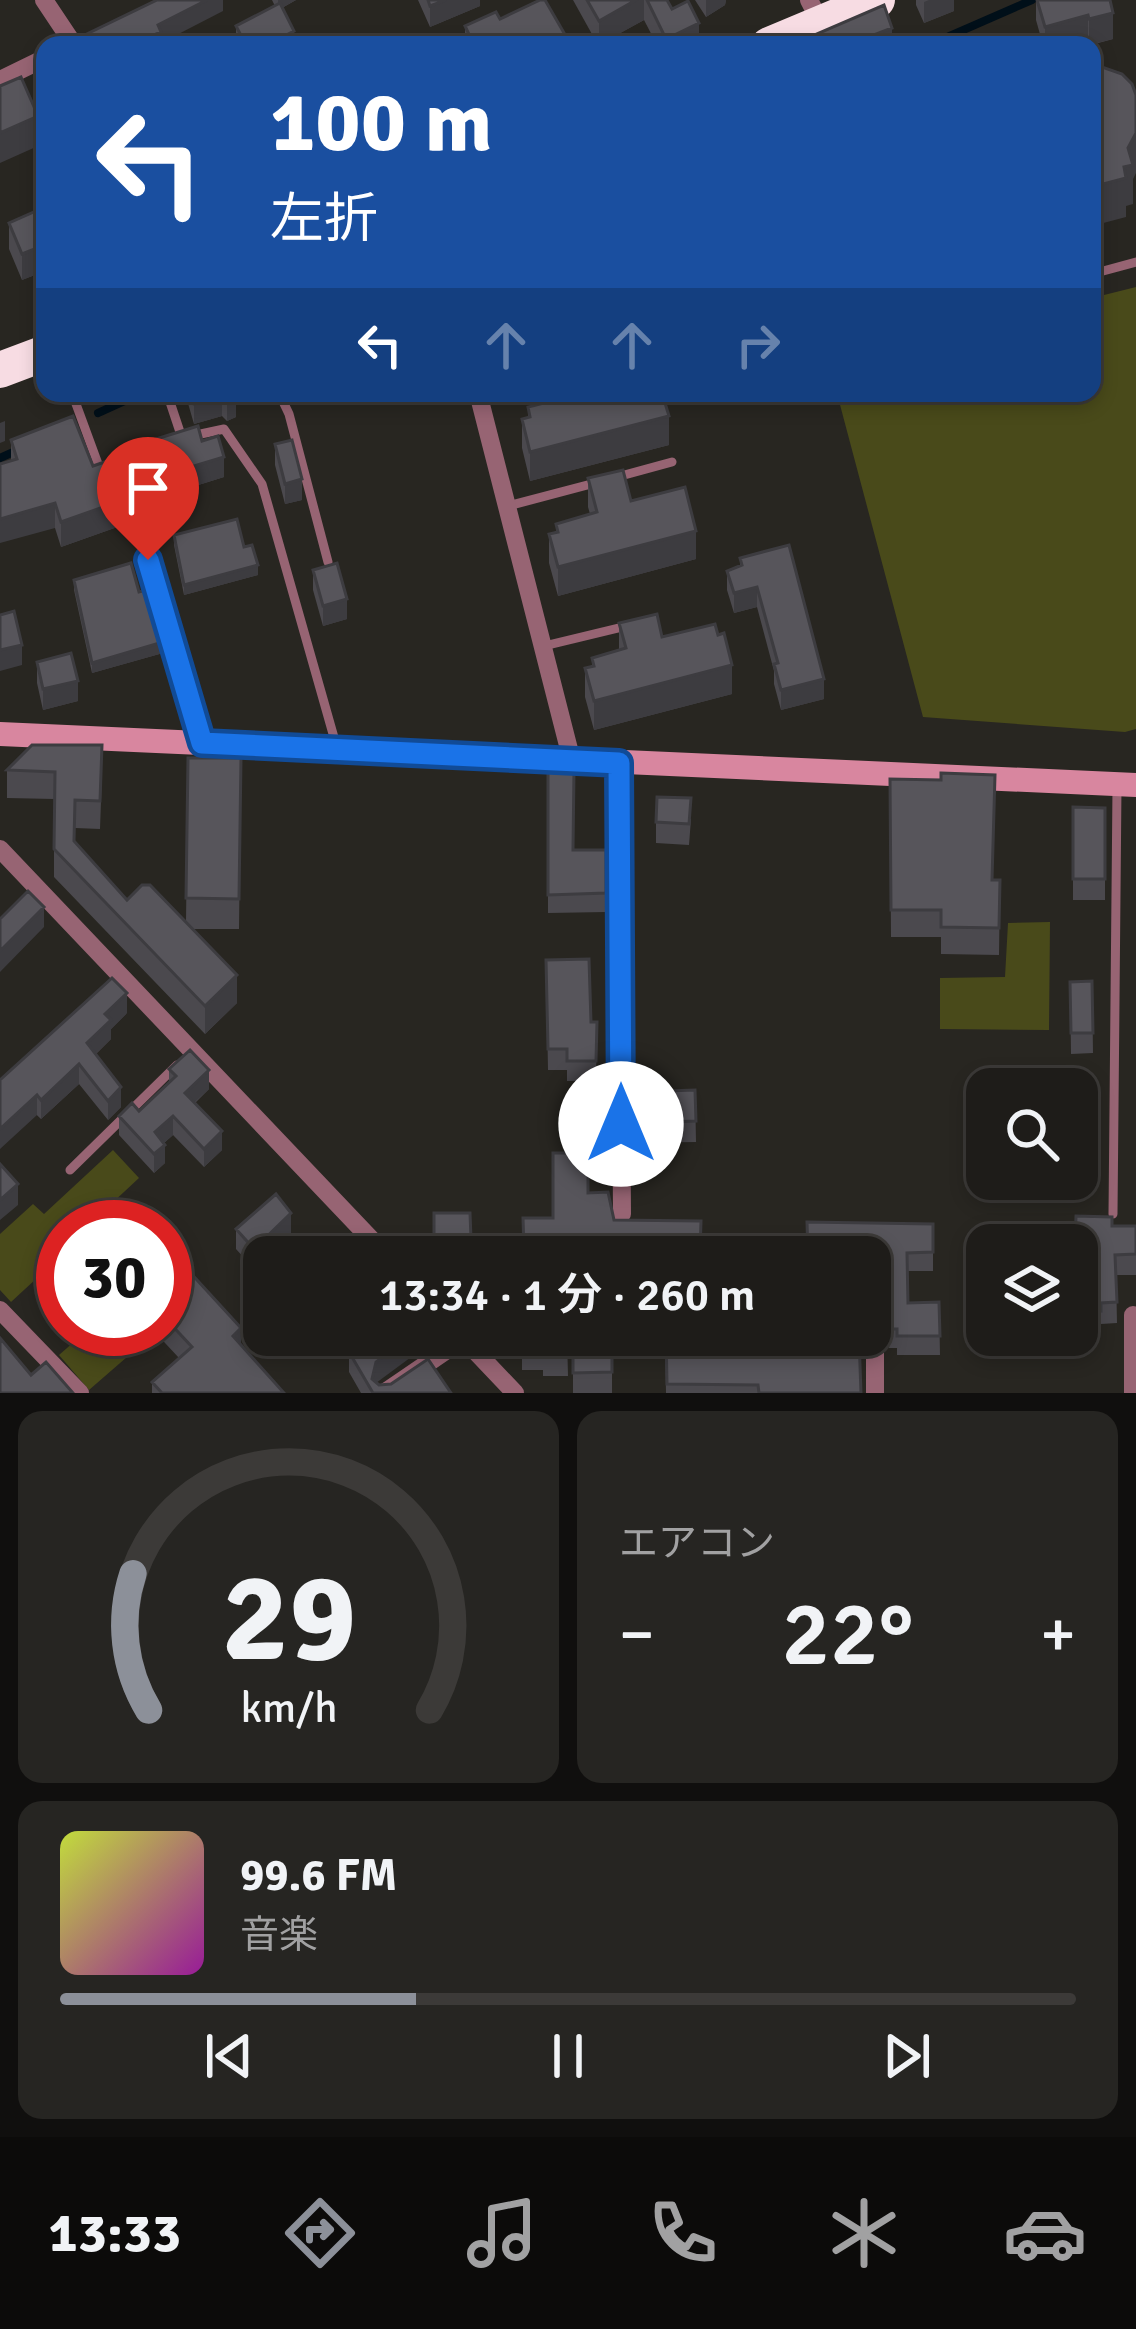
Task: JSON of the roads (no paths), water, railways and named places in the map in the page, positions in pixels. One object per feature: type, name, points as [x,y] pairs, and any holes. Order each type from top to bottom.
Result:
[{"type":"highway","points":[[782,36],[815,12],[877,0]]},
{"type":"highway","points":[[0,370],[36,356]]},
{"type":"street","points":[[44,0],[72,36]]},
{"type":"street","points":[[0,80],[36,62]]},
{"type":"street","points":[[480,402],[572,761]]},
{"type":"street","points":[[0,734],[1127,784]]},
{"type":"street","points":[[619,763],[622,1214]]},
{"type":"street","points":[[0,849],[368,1236]]},
{"type":"street","points":[[0,1310],[80,1393]]},
{"type":"street","points":[[1133,1316],[1133,1393]]},
{"type":"street","points":[[384,1393],[435,1356]]},
{"type":"street","points":[[479,1356],[515,1393]]},
{"type":"street","points":[[875,1356],[875,1393]]},
{"type":"lane","points":[[1101,272],[1136,262]]},
{"type":"lane","points":[[75,402],[101,472],[121,467],[202,743]]},
{"type":"lane","points":[[169,402],[182,438],[224,429],[262,484],[338,750]]},
{"type":"lane","points":[[284,402],[328,562]]},
{"type":"lane","points":[[508,506],[672,462]]},
{"type":"lane","points":[[544,646],[642,622]]},
{"type":"lane","points":[[1113,1214],[1127,784]]},
{"type":"lane","points":[[70,1170],[192,1051]]},
{"type":"waterway","points":[[950,36],[1032,0]]},
{"type":"waterway","points":[[98,413],[122,402]]},
{"type":"waterway","points":[[0,458],[20,449]]}]
